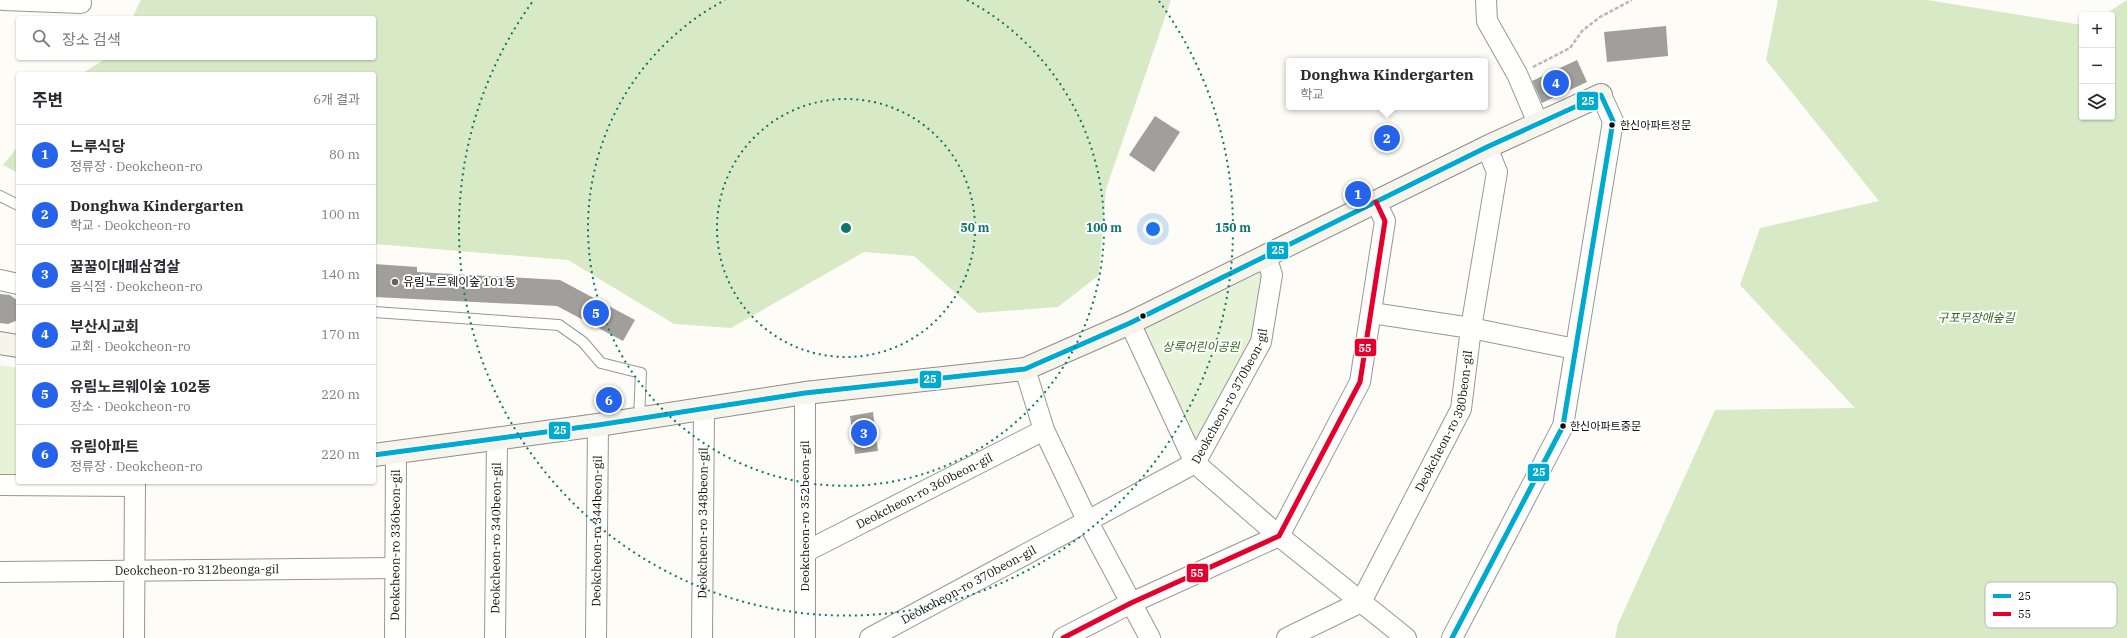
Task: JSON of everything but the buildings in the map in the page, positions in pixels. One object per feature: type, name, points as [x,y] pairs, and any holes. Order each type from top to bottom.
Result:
[{"type":"main road","points":[[376,455],[598,425],[805,393],[1026,369],[1130,323],[1487,147],[1601,95]]},
{"type":"main road","points":[[0,343],[16,346]]},
{"type":"street","points":[[3,0],[81,3]]},
{"type":"street","points":[[1486,0],[1487,21],[1517,74],[1538,123]]},
{"type":"street","points":[[1452,638],[1563,426],[1613,121],[1601,95]]},
{"type":"street","name":"Deokcheon-ro 380beon-gil","points":[[1361,602],[1461,409],[1471,328],[1497,172],[1487,147]]},
{"type":"street","points":[[1063,638],[1131,603],[1279,536],[1360,382],[1372,313],[1385,221],[1376,202]]},
{"type":"street","name":"Deokcheon-ro 370beon-gil","points":[[870,638],[1088,522],[1195,463],[1261,342],[1272,275],[1266,256]]},
{"type":"street","points":[[0,280],[16,284]]},
{"type":"street","points":[[1372,313],[1471,328],[1576,349]]},
{"type":"street","points":[[1130,323],[1195,463],[1279,536],[1406,638]]},
{"type":"street","points":[[1026,369],[1044,430],[1088,522],[1150,638]]},
{"type":"street","name":"Deokcheon-ro 352beon-gil","points":[[805,393],[805,638]]},
{"type":"street","name":"Deokcheon-ro 348beon-gil","points":[[702,638],[704,408]]},
{"type":"street","name":"Deokcheon-ro 344beon-gil","points":[[596,638],[598,425]]},
{"type":"street","name":"Deokcheon-ro 360beon-gil","points":[[805,552],[1044,430]]},
{"type":"street","name":"Deokcheon-ro 340beon-gil","points":[[495,638],[497,438]]},
{"type":"street","name":"Deokcheon-ro 336beon-gil","points":[[395,638],[396,453]]},
{"type":"street","points":[[0,485],[134,484],[134,638]]},
{"type":"street","name":"Deokcheon-ro 312beonga-gil","points":[[0,572],[134,572],[395,568]]},
{"type":"street","points":[[1287,638],[1361,602]]},
{"type":"lane","points":[[0,196],[16,204]]},
{"type":"lane","points":[[376,312],[559,325],[583,342],[601,364],[641,374],[639,418]]},
{"type":"path","points":[[1517,74],[1570,48],[1582,31],[1600,17],[1632,0]]},
{"type":"green space","points":[[141,0],[1171,0],[1106,189],[1099,275],[1058,307],[978,313],[914,256],[864,252],[731,328],[674,324],[568,260],[376,244],[376,72],[84,72],[104,60],[376,60],[376,16],[133,16]]},
{"type":"green space","name":"구포무장애숲길","points":[[1778,0],[1927,0],[2079,25],[2079,120],[2115,120],[2115,12],[2109,12],[2127,0],[2127,638],[1615,638],[1618,624],[1715,410],[1855,408],[1740,285],[1760,228],[1879,201],[1766,60]]},
{"type":"green space","points":[[16,149],[16,172],[3,165]]},
{"type":"green space","name":"상록어린이공원","points":[[1263,263],[1258,342],[1197,454],[1137,325]]},
{"type":"green space","points":[[0,365],[16,368],[16,481],[0,482]]},
{"type":"transit line","name":"25","points":[[376,455],[598,425],[805,393],[1025,369],[1130,323],[1487,147],[1601,95],[1613,121],[1563,426],[1452,638]]},
{"type":"transit line","name":"55","points":[[1063,638],[1131,603],[1279,536],[1360,382],[1385,221],[1376,202]]},
{"type":"place","name":"부산시교회","points":[[1556,83]]},
{"type":"place","name":"한신아파트정문","points":[[1612,125]]},
{"type":"place","name":"Donghwa Kindergarten","points":[[1387,138]]},
{"type":"place","name":"느루식당","points":[[1358,194]]},
{"type":"place","name":"유림노르웨이숲 101동","points":[[395,282]]},
{"type":"place","name":"유림노르웨이숲 102동","points":[[596,313]]},
{"type":"place","name":"유림아파트","points":[[609,400]]},
{"type":"place","name":"한신아파트중문","points":[[1563,426]]},
{"type":"place","name":"꿀꿀이대패삼겹살","points":[[864,433]]}]
